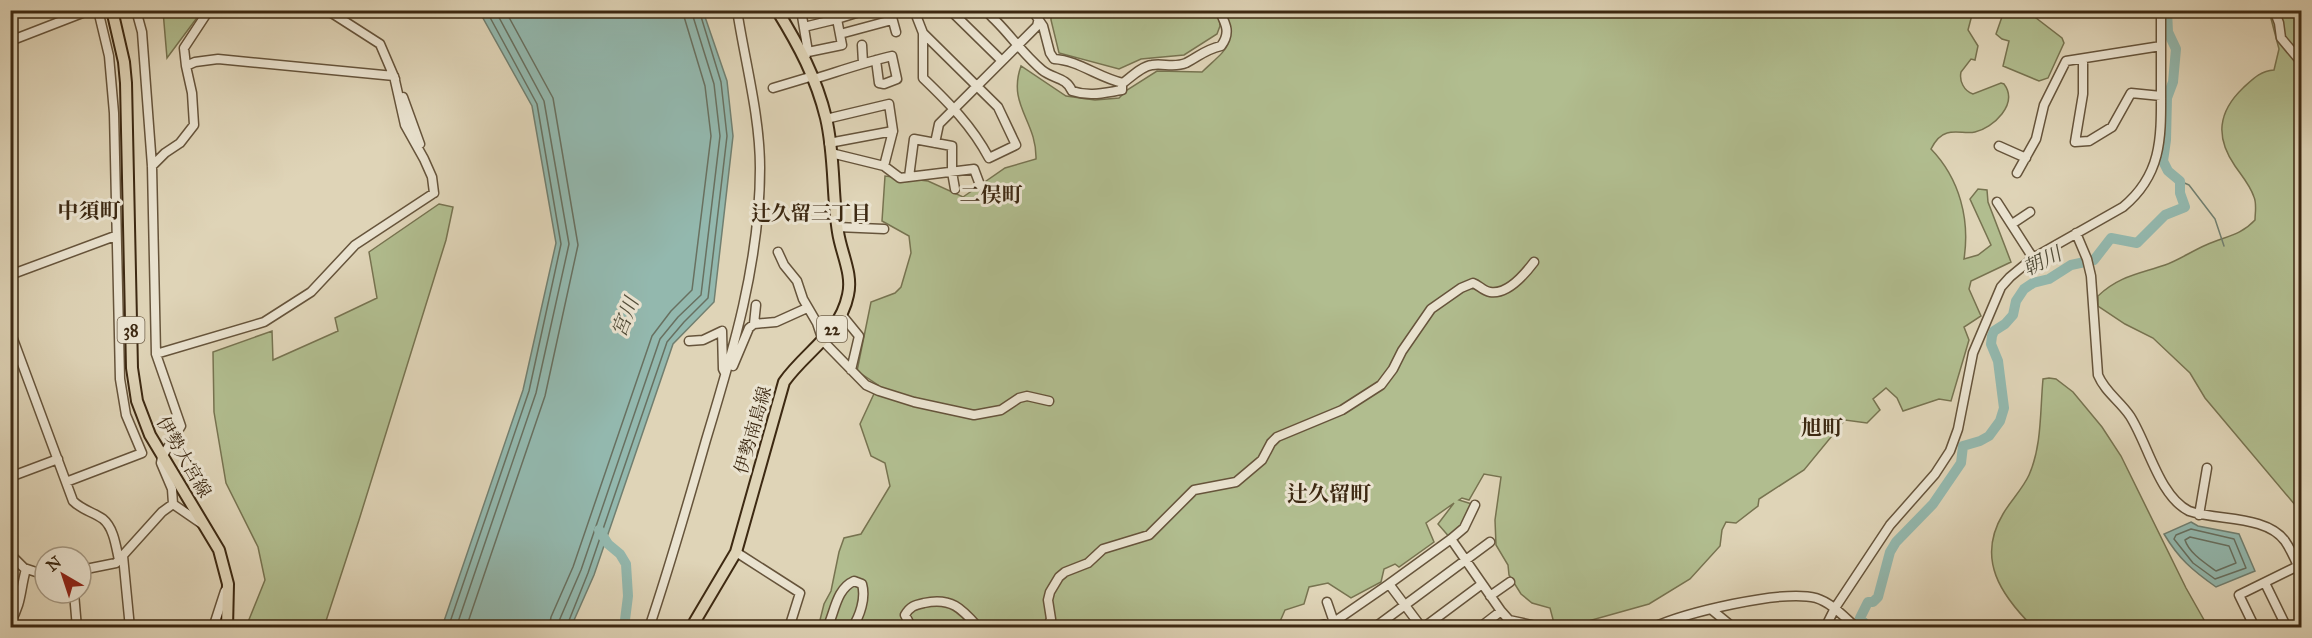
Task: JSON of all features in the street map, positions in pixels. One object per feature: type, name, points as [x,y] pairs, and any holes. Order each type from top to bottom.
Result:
[{"type":"main road","name":"伊勢大宮線","points":[[112,10],[124,62],[126,83],[132,368],[137,401],[143,419],[162,457],[219,550],[228,584],[227,627]]},
{"type":"main road","name":"伊勢南島線","points":[[691,627],[736,552],[784,382],[794,368],[823,341],[841,314],[848,296],[850,279],[837,228],[826,119],[806,54],[777,10]]},
{"type":"street","points":[[10,41],[90,10]]},
{"type":"street","points":[[66,482],[142,453],[126,415],[122,398],[115,236],[114,113],[109,56],[98,10]]},
{"type":"street","points":[[136,10],[142,32],[152,166],[156,354],[181,426],[162,457],[161,463],[172,489],[173,504]]},
{"type":"street","points":[[152,166],[180,143],[194,125],[192,93],[184,48],[209,10]]},
{"type":"street","points":[[156,354],[264,322],[311,292],[355,245],[434,193],[432,177],[405,124],[394,76],[380,44],[327,10]]},
{"type":"street","points":[[648,627],[669,567],[726,375],[750,276],[760,197],[759,146],[737,10]]},
{"type":"street","points":[[801,10],[806,54],[842,45],[837,19]]},
{"type":"street","points":[[915,10],[922,33],[923,78],[977,135],[990,158],[1016,145],[998,107],[922,33]]},
{"type":"street","points":[[950,10],[1002,61]]},
{"type":"street","points":[[986,10],[1017,46],[1043,71],[1064,80],[1072,91],[1094,96],[1122,90],[1122,83]]},
{"type":"street","points":[[1032,10],[1038,22],[1043,26],[1050,53],[1054,59],[1065,59],[1092,73],[1122,83]]},
{"type":"street","points":[[1122,83],[1147,66],[1154,64],[1174,66],[1185,63],[1199,53],[1221,46],[1227,34],[1226,23],[1219,10]]},
{"type":"street","points":[[1825,627],[1890,525],[1945,460],[1958,429],[1973,353],[2001,287],[2033,258],[2123,207],[2144,185],[2154,165],[2159,147],[2161,10]]},
{"type":"street","points":[[2274,10],[2281,38],[2301,63]]},
{"type":"street","points":[[804,27],[865,11],[868,27]]},
{"type":"street","points":[[840,34],[868,27],[891,15],[896,32]]},
{"type":"street","points":[[935,143],[939,123],[955,110],[1037,26],[1038,22]]},
{"type":"street","points":[[862,45],[863,63]]},
{"type":"street","points":[[2017,173],[2036,139],[2044,105],[2066,61],[2161,46]]},
{"type":"street","points":[[2084,58],[2083,94],[2075,142],[2089,141],[2112,127],[2131,93],[2161,96]]},
{"type":"street","points":[[186,66],[195,62],[218,59],[394,76]]},
{"type":"street","points":[[773,88],[876,60]]},
{"type":"street","points":[[826,119],[889,104],[893,131],[884,166]]},
{"type":"street","points":[[830,148],[893,131]]},
{"type":"street","points":[[909,177],[914,139],[952,146],[952,172],[955,189]]},
{"type":"street","points":[[2000,146],[2026,158]]},
{"type":"street","points":[[830,148],[884,166],[900,178],[974,169],[980,185]]},
{"type":"street","points":[[1997,202],[2033,258]]},
{"type":"street","points":[[2012,224],[2030,212]]},
{"type":"street","points":[[837,228],[884,229]]},
{"type":"street","points":[[2076,233],[2088,263],[2096,369],[2101,381],[2129,415],[2172,498],[2184,509],[2199,515],[2269,528],[2284,540],[2301,575]]},
{"type":"street","points":[[10,275],[115,236]]},
{"type":"street","points":[[778,252],[784,265],[797,281],[823,341],[866,385],[914,402],[974,415],[1001,410],[1019,398],[1027,396],[1048,401]]},
{"type":"street","points":[[1047,627],[1051,619],[1048,600],[1050,592],[1054,582],[1065,572],[1088,563],[1111,545],[1149,535],[1194,490],[1236,482],[1263,460],[1271,443],[1277,437],[1342,410],[1381,385],[1393,369],[1402,351],[1437,305],[1466,284],[1473,283],[1484,290],[1495,293],[1508,287],[1534,262]]},
{"type":"street","points":[[754,324],[756,305]]},
{"type":"street","points":[[726,375],[731,370],[749,328],[754,324],[776,322],[807,308]]},
{"type":"street","points":[[841,314],[859,336],[851,370]]},
{"type":"street","points":[[10,331],[74,501],[78,506],[103,519],[110,527],[121,558],[130,627]]},
{"type":"street","points":[[689,340],[703,340],[722,331],[723,369],[726,375]]},
{"type":"street","points":[[10,477],[58,459]]},
{"type":"street","points":[[2199,515],[2207,468]]},
{"type":"street","points":[[173,504],[203,525]]},
{"type":"street","points":[[93,568],[116,563],[173,504]]},
{"type":"street","points":[[1309,627],[1335,625],[1464,528],[1475,505]]},
{"type":"street","points":[[1451,539],[1509,620],[1532,625]]},
{"type":"street","points":[[1374,627],[1490,542]]},
{"type":"street","points":[[736,552],[800,593],[789,627]]},
{"type":"street","points":[[10,554],[26,569],[33,571]]},
{"type":"street","points":[[2255,627],[2239,595],[2298,566]]},
{"type":"street","points":[[10,623],[22,598],[22,583],[26,569]]},
{"type":"street","points":[[827,627],[833,607],[841,593],[848,584],[854,581],[862,584],[864,595],[852,627]]},
{"type":"street","points":[[1490,596],[1510,582]]},
{"type":"street","points":[[2265,583],[2287,627]]},
{"type":"street","points":[[213,627],[228,584]]},
{"type":"street","points":[[1389,584],[1422,627],[1482,584]]},
{"type":"street","points":[[1652,627],[1677,623],[1712,610],[1788,596],[1815,598],[1835,608],[1857,627]]},
{"type":"street","points":[[912,627],[905,615],[908,609],[914,604],[939,600],[957,606],[979,627]]},
{"type":"street","points":[[1327,602],[1335,625]]},
{"type":"street","points":[[75,605],[77,627]]},
{"type":"street","points":[[1712,610],[1730,627]]},
{"type":"street","points":[[1479,627],[1501,611]]},
{"type":"green space","points":[[163,11],[202,11],[167,58]]},
{"type":"green space","points":[[1051,11],[1214,11],[1219,17],[1220,26],[1217,34],[1184,55],[1141,59],[1119,69],[1059,53]]},
{"type":"green space","points":[[1223,11],[1973,11],[1968,30],[1978,46],[1975,60],[1971,59],[1961,72],[1962,82],[1967,91],[1973,94],[2001,83],[2004,84],[2008,92],[2006,107],[1996,120],[1982,130],[1944,134],[1931,149],[1949,173],[1961,201],[1965,230],[1964,259],[1978,255],[1991,245],[1970,199],[1978,189],[1987,190],[1988,202],[2011,262],[1971,281],[1969,289],[1981,316],[1964,327],[1969,340],[1951,401],[1939,399],[1903,411],[1897,398],[1886,388],[1873,399],[1880,410],[1867,423],[1845,420],[1804,470],[1759,499],[1758,506],[1736,523],[1726,522],[1722,530],[1720,546],[1690,579],[1649,604],[1581,623],[1582,627],[1555,627],[1550,608],[1532,603],[1521,594],[1509,575],[1508,565],[1496,545],[1495,520],[1501,477],[1484,474],[1469,500],[1462,498],[1459,500],[1475,505],[1466,525],[1451,539],[1438,524],[1454,503],[1426,523],[1434,542],[1399,567],[1395,564],[1384,569],[1381,582],[1351,598],[1328,583],[1309,587],[1304,604],[1285,610],[1278,626],[818,628],[824,604],[831,591],[844,538],[861,534],[890,486],[885,463],[871,456],[860,424],[878,385],[857,371],[871,302],[895,293],[901,287],[911,253],[909,236],[882,221],[885,176],[928,181],[963,197],[1005,168],[1036,159],[1032,134],[1018,92],[1021,66],[1066,96],[1095,100],[1119,98],[1127,90],[1157,71],[1202,72],[1227,46],[1229,32]]},
{"type":"green space","points":[[2004,11],[2027,11],[2062,38],[2064,43],[2048,78],[2039,81],[2003,66],[2009,41],[1996,34]]},
{"type":"green space","points":[[2269,11],[2301,11],[2301,512],[2205,398],[2190,373],[2153,338],[2125,324],[2098,306],[2098,296],[2114,284],[2130,276],[2170,263],[2206,245],[2238,233],[2255,220],[2254,197],[2224,145],[2222,125],[2228,106],[2243,88],[2261,74],[2274,70],[2279,49]]},
{"type":"green space","points":[[439,204],[453,207],[446,240],[324,627],[246,627],[265,580],[258,547],[226,483],[214,412],[213,352],[272,331],[273,360],[338,331],[335,318],[377,298],[369,252]]},
{"type":"green space","points":[[2043,379],[2056,379],[2073,392],[2102,427],[2121,456],[2186,588],[2208,627],[2033,627],[2002,589],[1992,561],[1995,530],[2029,475],[2033,464],[2040,428]]},
{"type":"water","name":"宮川","points":[[479,11],[703,11],[727,81],[733,136],[714,302],[673,344],[594,575],[571,627],[442,627],[523,390],[556,243],[532,106]]},
{"type":"water","points":[[2191,522],[2198,526],[2239,534],[2255,571],[2216,587],[2200,575],[2187,564],[2164,534]]},
{"type":"waterway","name":"朝川","points":[[1869,628],[1860,618],[1868,602],[1873,602],[1878,597],[1890,552],[1896,542],[1933,504],[1961,463],[1963,446],[1989,436],[2000,421],[2004,408],[1998,361],[1991,344],[1992,336],[1994,331],[2013,315],[2016,301],[2024,289],[2033,283],[2049,279],[2071,265],[2094,260],[2111,238],[2137,243],[2165,215],[2185,207],[2180,193],[2180,181],[2168,171],[2163,161],[2167,98],[2173,82],[2176,49],[2168,32],[2167,10]]},
{"type":"waterway","points":[[2180,181],[2189,185],[2215,219],[2224,246]]},
{"type":"waterway","points":[[599,530],[626,564],[628,596],[624,628]]},
{"type":"district","name":"二俣町","points":[[991,195]]},
{"type":"district","name":"中須町","points":[[89,211]]},
{"type":"district","name":"辻久留三丁目","points":[[811,213]]},
{"type":"district","name":"旭町","points":[[1822,428]]},
{"type":"district","name":"辻久留町","points":[[1329,494]]}]
